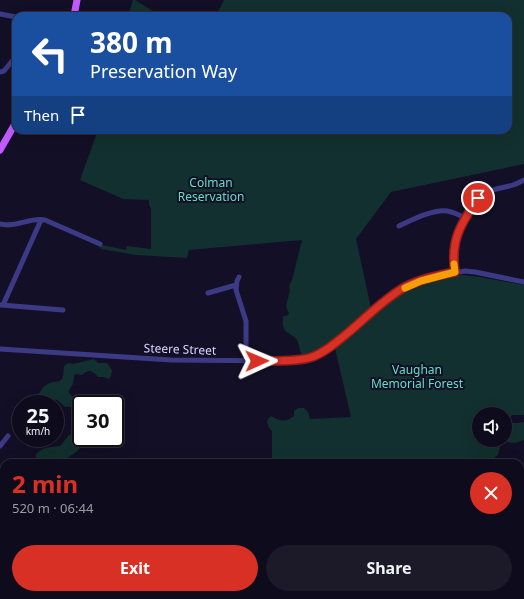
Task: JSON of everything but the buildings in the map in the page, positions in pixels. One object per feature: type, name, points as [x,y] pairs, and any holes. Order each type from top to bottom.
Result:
[{"type":"main road","points":[[75,12],[78,0]]},
{"type":"main road","points":[[0,150],[12,129]]},
{"type":"street","points":[[0,14],[12,16]]},
{"type":"street","points":[[0,72],[4,70],[12,61]]},
{"type":"street","points":[[455,272],[455,240],[465,218],[478,198],[497,188],[514,185],[524,180]]},
{"type":"street","points":[[399,226],[438,211],[447,211],[465,218]]},
{"type":"street","points":[[0,224],[10,225],[41,220],[50,222],[100,244]]},
{"type":"street","points":[[41,220],[1,305],[63,310]]},
{"type":"street","name":"Steere Street","points":[[0,349],[165,359],[246,361],[289,360],[312,357],[325,350],[336,343],[388,299],[406,287],[421,281],[455,272],[465,271],[524,282]]},
{"type":"street","points":[[239,277],[236,290],[246,321],[246,361]]},
{"type":"street","points":[[208,293],[236,285]]},
{"type":"street","points":[[0,446],[8,436]]},
{"type":"green space","points":[[133,0],[135,0],[154,12],[129,12]]},
{"type":"green space","name":"Colman Reservation","points":[[224,0],[524,0],[524,164],[391,192],[356,239],[371,308],[336,338],[313,352],[312,355],[305,357],[301,352],[297,340],[285,331],[283,327],[283,316],[289,314],[286,306],[290,290],[289,286],[292,280],[302,240],[189,250],[187,258],[136,255],[101,249],[99,247],[100,244],[126,250],[127,246],[151,249],[151,209],[149,200],[123,199],[80,180],[97,134],[512,134],[512,12],[218,12]]},
{"type":"green space","name":"Vaughan Memorial Forest","points":[[462,275],[524,285],[524,415],[512,415],[512,407],[472,407],[472,447],[500,447],[498,455],[494,459],[272,459],[272,431],[267,422],[271,416],[280,420],[285,420],[294,416],[294,411],[298,408],[304,408],[308,412],[310,419],[351,417],[335,348],[404,292],[436,279]]},
{"type":"green space","points":[[94,359],[98,363],[107,363],[112,370],[111,376],[109,379],[98,377],[90,371],[82,375],[76,374],[74,376],[73,384],[69,390],[69,393],[72,396],[72,407],[64,406],[64,395],[39,394],[46,385],[62,379],[64,366],[68,363],[73,364]]},
{"type":"green space","name":"Vaughan Memorial Forest","points":[[524,422],[524,440],[512,443],[512,423]]},
{"type":"green space","points":[[72,433],[72,447],[83,447],[67,459],[36,459],[36,454],[41,450],[54,447],[64,447],[64,441]]},
{"type":"slow traffic","points":[[405,288],[421,281],[455,272],[454,264]]},
{"type":"route","points":[[257,361],[289,360],[312,357],[336,343],[386,301],[406,287],[421,281],[455,272],[455,240],[465,218],[478,198]]}]
